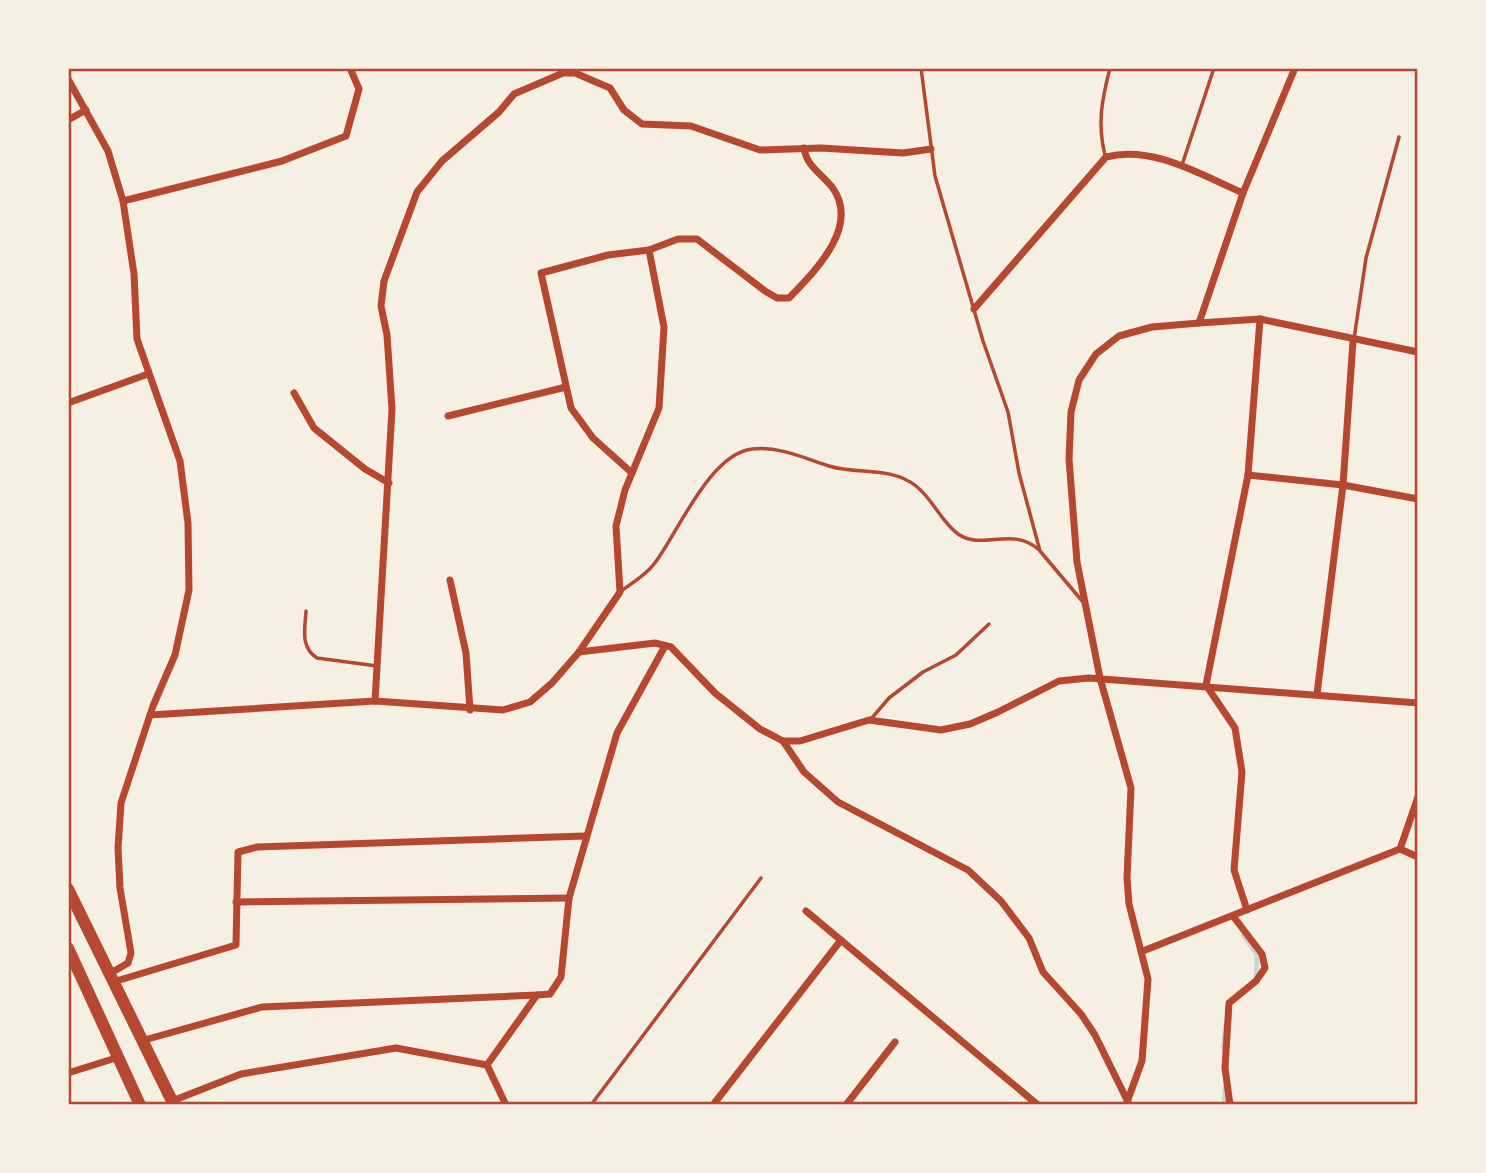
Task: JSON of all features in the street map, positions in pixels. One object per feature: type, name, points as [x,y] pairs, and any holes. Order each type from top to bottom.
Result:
[{"type":"main road","points":[[68,890],[173,1103]]},
{"type":"main road","points":[[68,948],[140,1105]]},
{"type":"street","points":[[123,201],[282,160],[346,136],[359,89],[350,68]]},
{"type":"street","points":[[1199,323],[1242,193],[1296,68]]},
{"type":"street","points":[[375,701],[392,409],[387,335],[381,306],[384,281],[418,192],[442,162],[499,112],[514,94],[563,73],[575,73],[610,88],[624,110],[642,124],[691,126],[760,150],[804,148],[903,153],[931,149]]},
{"type":"street","points":[[68,79],[108,152],[123,201],[134,274],[137,338],[180,461],[188,523],[189,590],[175,655],[150,715],[121,803],[118,848],[120,888],[131,953],[128,962],[111,978]]},
{"type":"street","points":[[68,120],[86,110]]},
{"type":"street","points":[[632,473],[579,422],[571,408],[541,273],[608,255],[649,250],[678,239],[697,239],[765,291],[777,298],[789,298],[808,279],[836,239],[842,216],[841,203],[832,187],[806,160],[804,148]]},
{"type":"street","points":[[974,309],[1106,157],[1131,155],[1161,158],[1242,193]]},
{"type":"street","points":[[150,715],[375,701],[470,710],[503,710],[530,702],[579,652],[620,592],[616,526],[632,473],[659,408],[664,327],[649,250]]},
{"type":"street","points":[[1247,910],[1234,870],[1242,772],[1235,728],[1206,685],[1248,475],[1260,319]]},
{"type":"street","points":[[1127,1103],[1142,1061],[1149,979],[1129,904],[1127,878],[1131,788],[1100,678],[1083,601],[1069,459],[1071,412],[1079,380],[1096,354],[1119,336],[1153,327],[1199,323],[1260,319],[1353,341],[1418,352]]},
{"type":"street","points":[[1317,694],[1343,485],[1353,341]]},
{"type":"street","points":[[68,403],[148,374]]},
{"type":"street","points":[[449,416],[566,387]]},
{"type":"street","points":[[294,393],[314,428],[366,469],[389,483]]},
{"type":"street","points":[[1248,475],[1343,485],[1418,499]]},
{"type":"street","points":[[450,580],[466,653],[470,710]]},
{"type":"street","points":[[579,652],[655,643],[665,646],[684,658],[715,693],[733,708],[760,729],[783,741],[800,741],[869,720],[941,730],[998,712],[1059,681],[1100,678],[1418,703]]},
{"type":"street","points":[[141,1041],[262,1007],[550,994],[561,977],[569,898],[617,733],[665,646]]},
{"type":"street","points":[[783,741],[804,772],[838,802],[968,870],[1001,901],[1029,938],[1043,972],[1081,1014],[1095,1035],[1127,1103]]},
{"type":"street","points":[[1400,849],[1418,797]]},
{"type":"street","points":[[111,978],[236,945],[238,852],[257,847],[585,836]]},
{"type":"street","points":[[1143,951],[1400,849],[1418,856]]},
{"type":"street","points":[[236,902],[569,898]]},
{"type":"street","points":[[806,911],[1038,1105]]},
{"type":"street","points":[[1230,1105],[1225,1068],[1229,1003],[1256,981],[1265,968],[1262,954],[1233,916]]},
{"type":"street","points":[[713,1105],[841,940]]},
{"type":"street","points":[[487,1065],[537,995]]},
{"type":"street","points":[[846,1105],[895,1042]]},
{"type":"street","points":[[173,1103],[241,1074],[396,1048],[487,1065]]},
{"type":"street","points":[[68,1073],[119,1057]]},
{"type":"street","points":[[487,1065],[506,1105]]},
{"type":"lane","points":[[921,68],[935,176],[1008,412],[1019,473],[1040,551]]},
{"type":"lane","points":[[1106,157],[1099,130],[1102,96],[1110,68]]},
{"type":"lane","points":[[1181,167],[1214,68]]},
{"type":"lane","points":[[1353,341],[1366,258],[1399,138]]},
{"type":"lane","points":[[620,592],[653,565],[685,511],[705,485],[735,456],[749,449],[790,452],[831,467],[890,473],[915,485],[961,536],[973,540],[1027,540],[1040,551],[1049,565],[1083,601]]},
{"type":"lane","points":[[306,611],[305,646],[309,653],[317,659],[377,666]]},
{"type":"lane","points":[[869,720],[923,671],[956,655],[989,624]]},
{"type":"lane","points":[[591,1105],[761,878]]},
{"type":"waterway","points":[[1243,935],[1257,955],[1256,978]]},
{"type":"waterway","points":[[1223,1047],[1226,1022]]},
{"type":"waterway","points":[[1224,1105],[1225,1088]]}]
